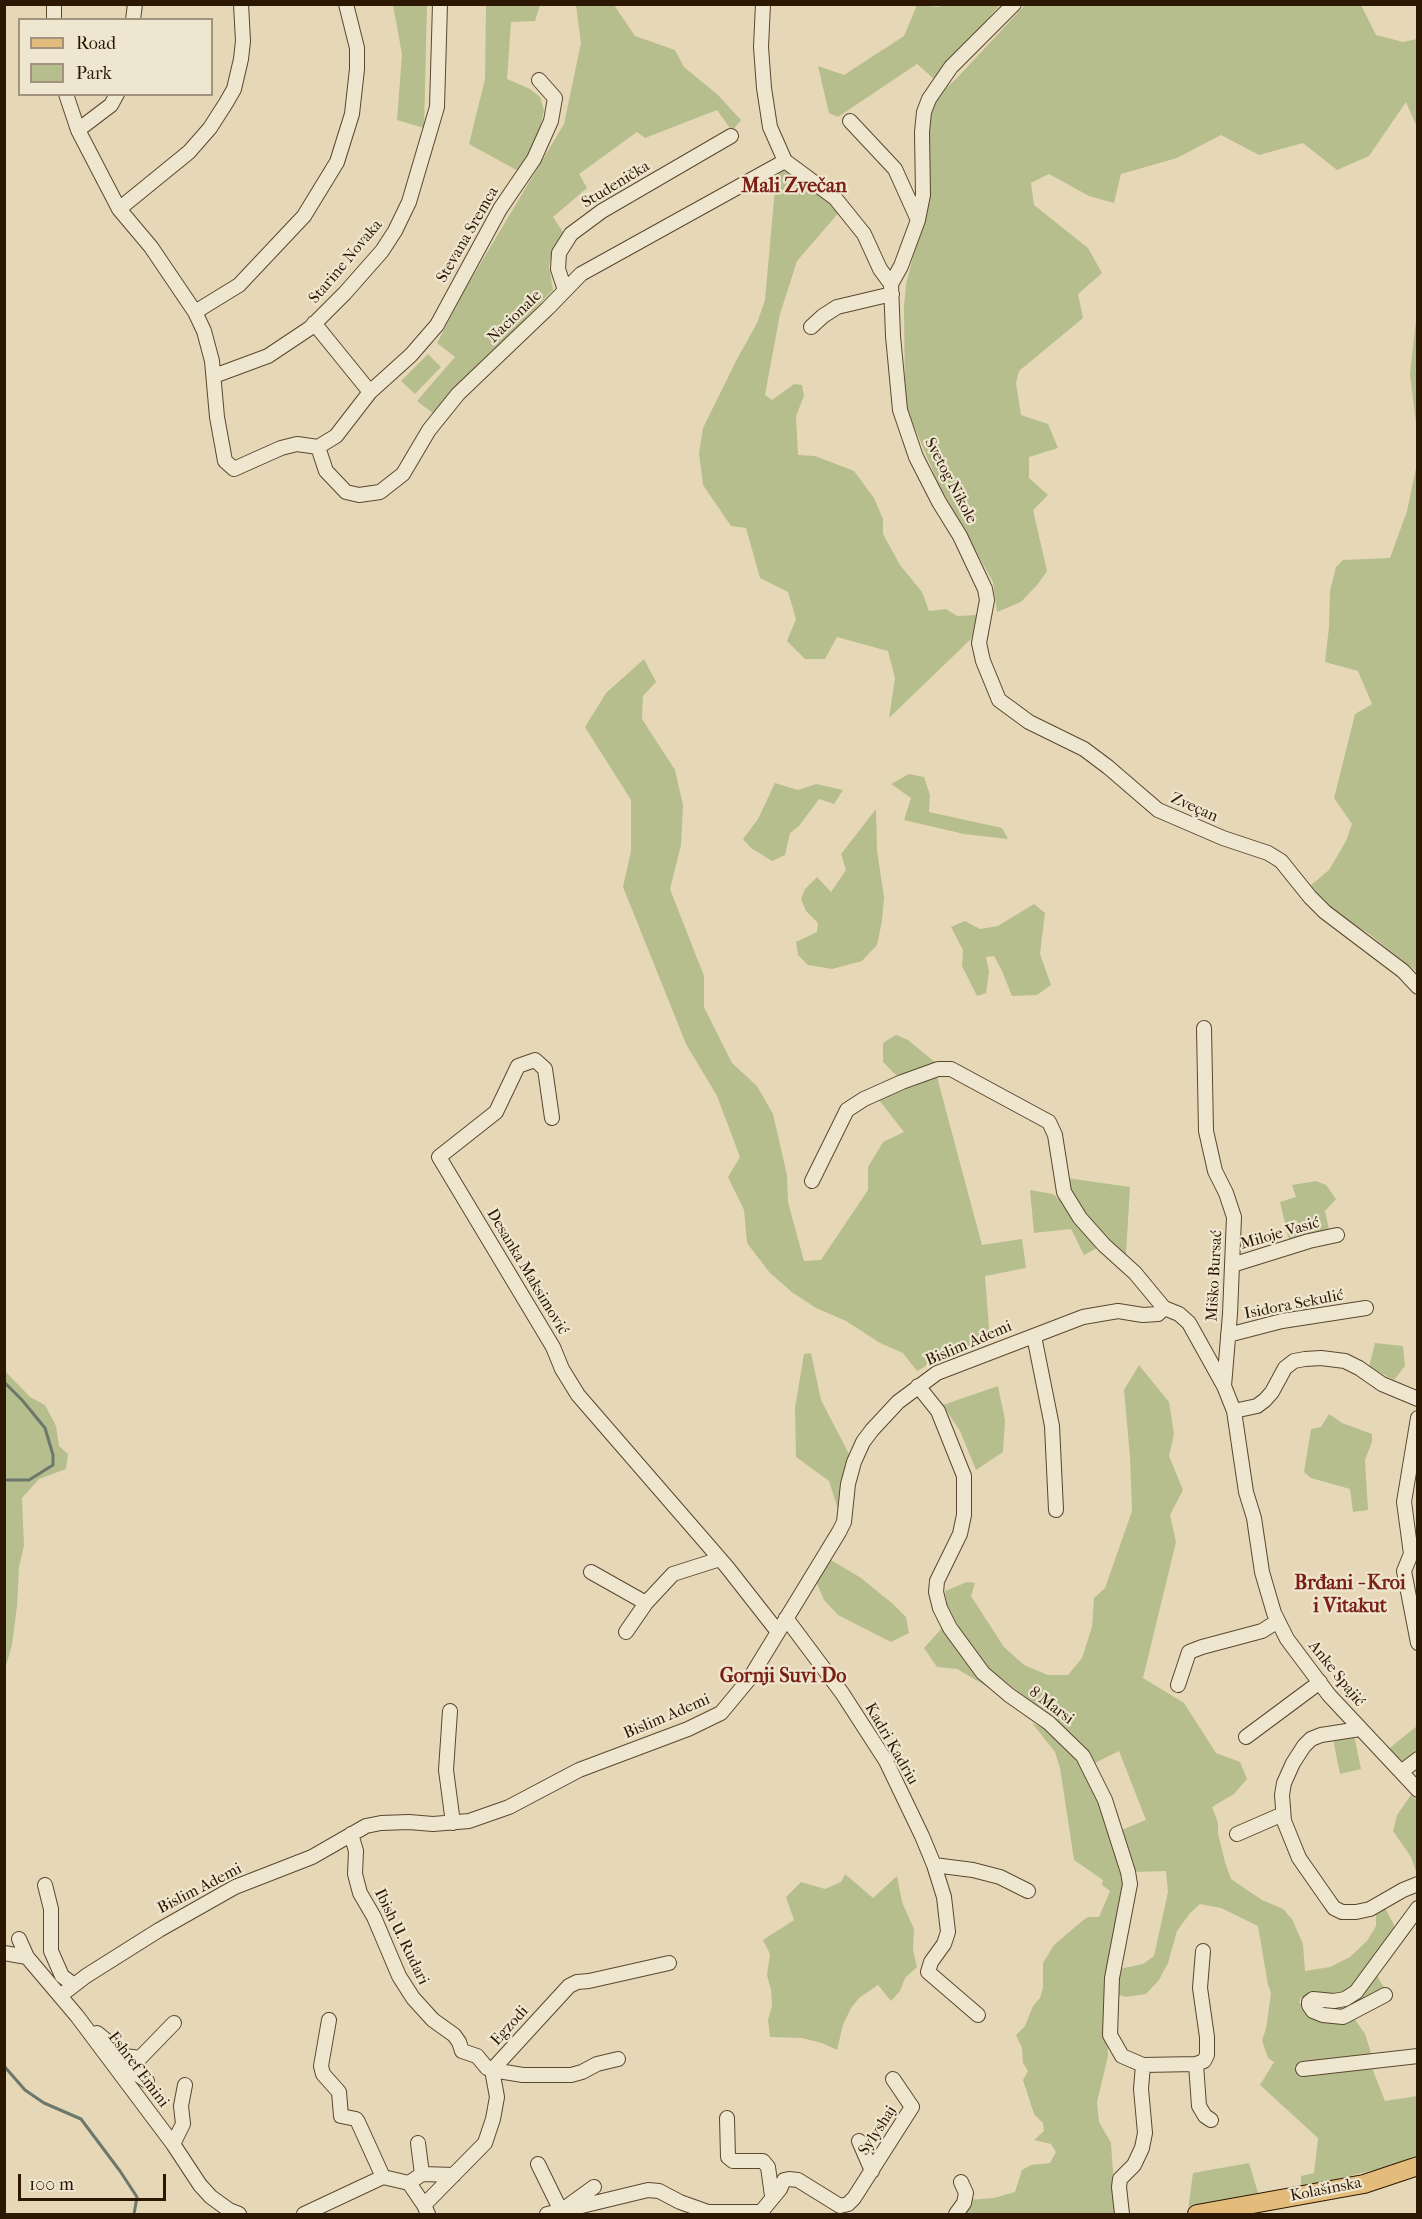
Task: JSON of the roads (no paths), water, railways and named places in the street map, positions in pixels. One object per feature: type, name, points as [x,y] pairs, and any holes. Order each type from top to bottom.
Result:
[{"type":"main road","name":"Kolašinska","points":[[1197,2214],[1364,2184],[1418,2166]]},
{"type":"street","points":[[119,209],[189,152],[210,128],[226,103],[234,89],[241,59],[243,41],[241,4]]},
{"type":"street","points":[[195,312],[239,285],[304,216],[337,162],[352,114],[357,69],[357,48],[346,4]]},
{"type":"street","name":"Starine Novaka","points":[[214,376],[267,356],[315,323],[345,293],[382,250],[395,231],[410,202],[437,107],[440,4]]},
{"type":"street","points":[[763,4],[761,47],[764,87],[770,127],[785,161],[835,198],[864,234],[892,289]]},
{"type":"street","points":[[892,289],[918,220],[923,195],[922,132],[924,112],[929,99],[951,67],[1014,4]]},
{"type":"street","name":"Stevana Sremca","points":[[318,447],[336,436],[370,392],[411,356],[437,325],[500,209],[534,159],[551,121],[555,99],[539,80]]},
{"type":"street","points":[[67,96],[78,130],[119,209],[151,247],[195,312],[209,344],[217,417],[225,461],[234,469],[281,448],[297,444],[318,447]]},
{"type":"street","points":[[78,130],[111,105],[116,96]]},
{"type":"street","points":[[850,121],[895,169],[918,220]]},
{"type":"street","name":"Studenička","points":[[565,290],[558,269],[559,253],[571,234],[602,211],[731,136]]},
{"type":"street","name":"Nacionale","points":[[318,447],[326,471],[346,492],[359,495],[380,492],[403,474],[429,430],[458,394],[549,308],[581,274],[785,161]]},
{"type":"street","points":[[811,327],[837,307],[892,289]]},
{"type":"street","name":"Svetog Nikole","points":[[892,289],[893,336],[900,410],[916,457],[939,502],[960,536],[985,589],[987,600],[979,643]]},
{"type":"street","points":[[315,323],[370,392]]},
{"type":"street","name":"Zveçan","points":[[979,643],[983,662],[999,700],[1029,722],[1084,749],[1158,810],[1223,838],[1268,853],[1281,861],[1324,912],[1403,971],[1418,987]]},
{"type":"street","name":"Miško Bursać","points":[[1204,1028],[1206,1131],[1215,1171],[1234,1217],[1224,1386]]},
{"type":"street","name":"Desanka Maksimović","points":[[552,1118],[545,1069],[535,1060],[518,1066],[496,1112],[439,1157],[553,1347],[562,1369],[578,1395],[720,1559],[778,1632]]},
{"type":"street","points":[[813,1181],[847,1110],[864,1099],[902,1082],[938,1069],[951,1069],[1049,1122],[1055,1135],[1064,1192],[1080,1218],[1135,1273],[1164,1308],[1179,1314],[1189,1323],[1224,1386]]},
{"type":"street","name":"Miloje Vasić","points":[[1232,1265],[1309,1241],[1337,1235]]},
{"type":"street","name":"Bislim Ademi","points":[[60,1996],[159,1930],[235,1887],[312,1857],[366,1826],[381,1823],[469,1821],[509,1807],[579,1770],[688,1730],[720,1713],[750,1678],[844,1522],[848,1484],[854,1462],[863,1442],[884,1416],[918,1386],[937,1373],[953,1366],[1091,1315],[1118,1311],[1143,1315],[1158,1314],[1164,1308]]},
{"type":"street","name":"Isidora Sekulić","points":[[1228,1335],[1282,1321],[1366,1308]]},
{"type":"street","points":[[1034,1335],[1052,1426],[1056,1510]]},
{"type":"street","points":[[1234,1411],[1257,1406],[1272,1392],[1285,1368],[1294,1361],[1305,1359],[1345,1361],[1382,1384],[1418,1399]]},
{"type":"street","name":"8 Marsi","points":[[918,1386],[938,1411],[964,1476],[964,1515],[960,1534],[937,1581],[936,1592],[940,1608],[950,1628],[983,1673],[1009,1695],[1049,1723],[1083,1756],[1105,1800],[1130,1884],[1112,1978],[1110,2035],[1122,2056],[1143,2065]]},
{"type":"street","name":"Anke Spajić","points":[[1224,1386],[1234,1411],[1246,1492],[1254,1518],[1262,1572],[1278,1621],[1287,1639],[1320,1682],[1360,1729],[1418,1790]]},
{"type":"street","points":[[1418,1418],[1404,1502],[1411,1554],[1404,1571],[1418,1643]]},
{"type":"street","points":[[626,1632],[646,1603],[673,1574],[720,1559]]},
{"type":"street","points":[[591,1572],[646,1603]]},
{"type":"street","name":"Kadri Kadriu","points":[[786,1618],[842,1693],[886,1761],[934,1865],[944,1897],[948,1932],[944,1944],[931,1962],[928,1971],[978,2015]]},
{"type":"street","points":[[1178,1685],[1189,1652],[1262,1630],[1278,1621]]},
{"type":"street","points":[[1246,1737],[1320,1682]]},
{"type":"street","points":[[450,1711],[446,1770],[453,1823]]},
{"type":"street","points":[[1360,1729],[1321,1735],[1311,1740],[1304,1746],[1293,1763],[1284,1783],[1283,1814],[1299,1858],[1334,1908],[1342,1912],[1370,1909],[1418,1884]]},
{"type":"street","points":[[1401,1772],[1418,1759]]},
{"type":"street","points":[[1237,1834],[1283,1814]]},
{"type":"street","name":"Ibish U. Rudari","points":[[351,1834],[356,1851],[355,1874],[360,1893],[374,1917],[399,1976],[412,1998],[433,2020],[454,2035],[462,2051],[477,2056],[487,2068],[492,2070]]},
{"type":"street","points":[[934,1865],[973,1870],[999,1877],[1028,1891]]},
{"type":"street","points":[[45,1885],[51,1909],[51,1951],[62,1976],[74,1985]]},
{"type":"street","points":[[1385,1995],[1343,2017],[1323,2015],[1313,2011],[1309,2005],[1309,2002],[1313,2000],[1345,1999],[1356,1992],[1418,1908]]},
{"type":"street","name":"Eshref Emini","points":[[19,1939],[27,1957],[77,2016],[173,2144],[200,2185],[211,2197],[239,2214]]},
{"type":"street","points":[[1122,2214],[1120,2179],[1134,2165],[1142,2148],[1145,2133],[1141,2089],[1143,2065],[1197,2064],[1204,2061],[1208,2048],[1200,1988],[1203,1951]]},
{"type":"street","points":[[4,1953],[27,1957]]},
{"type":"street","name":"Egzodi","points":[[492,2070],[569,1986],[577,1982],[669,1963]]},
{"type":"street","name":"Eshref Emini","points":[[77,2016],[125,2056],[140,2058],[174,2023]]},
{"type":"street","points":[[329,2020],[321,2066],[323,2074],[339,2092],[340,2115],[356,2119],[358,2122],[383,2177]]},
{"type":"street","name":"Eshref Emini","points":[[118,2051],[130,2069],[147,2081]]},
{"type":"street","points":[[1303,2069],[1418,2056]]},
{"type":"street","name":"Egzodi","points":[[492,2070],[523,2074],[571,2075],[597,2064],[618,2059]]},
{"type":"street","points":[[1197,2064],[1199,2106],[1205,2116],[1211,2120]]},
{"type":"street","points":[[304,2214],[383,2177],[409,2183],[426,2210],[454,2175],[473,2158],[485,2143],[497,2097],[492,2070]]},
{"type":"street","name":"Sylyshaj","points":[[761,2213],[784,2180],[798,2180],[840,2206],[848,2204],[854,2198],[912,2107],[893,2079]]},
{"type":"street","name":"Eshref Emini","points":[[173,2144],[183,2124],[181,2106],[185,2085]]},
{"type":"street","points":[[727,2118],[728,2157],[733,2161],[763,2161],[768,2167],[772,2196]]},
{"type":"street","name":"Sylyshaj","points":[[859,2141],[872,2171]]},
{"type":"street","points":[[418,2143],[422,2174]]},
{"type":"street","points":[[538,2164],[554,2213]]},
{"type":"street","points":[[409,2183],[422,2174],[454,2175]]},
{"type":"street","points":[[956,2214],[964,2203],[966,2193],[961,2182]]},
{"type":"street","points":[[554,2213],[594,2187]]},
{"type":"street","points":[[554,2213],[648,2190],[659,2191],[680,2202],[708,2211],[761,2213]]},
{"type":"waterway","points":[[4,1382],[45,1428],[53,1455],[53,1465],[29,1480],[4,1480]]},
{"type":"waterway","points":[[4,2066],[25,2090],[44,2103],[81,2119],[137,2197],[134,2214]]},
{"type":"district","name":"Mali Zvečan","points":[[794,187]]},
{"type":"district","name":"Brđani - Kroi i Vitakut","points":[[1350,1596]]},
{"type":"district","name":"Gornji Suvi Do","points":[[783,1677]]}]
